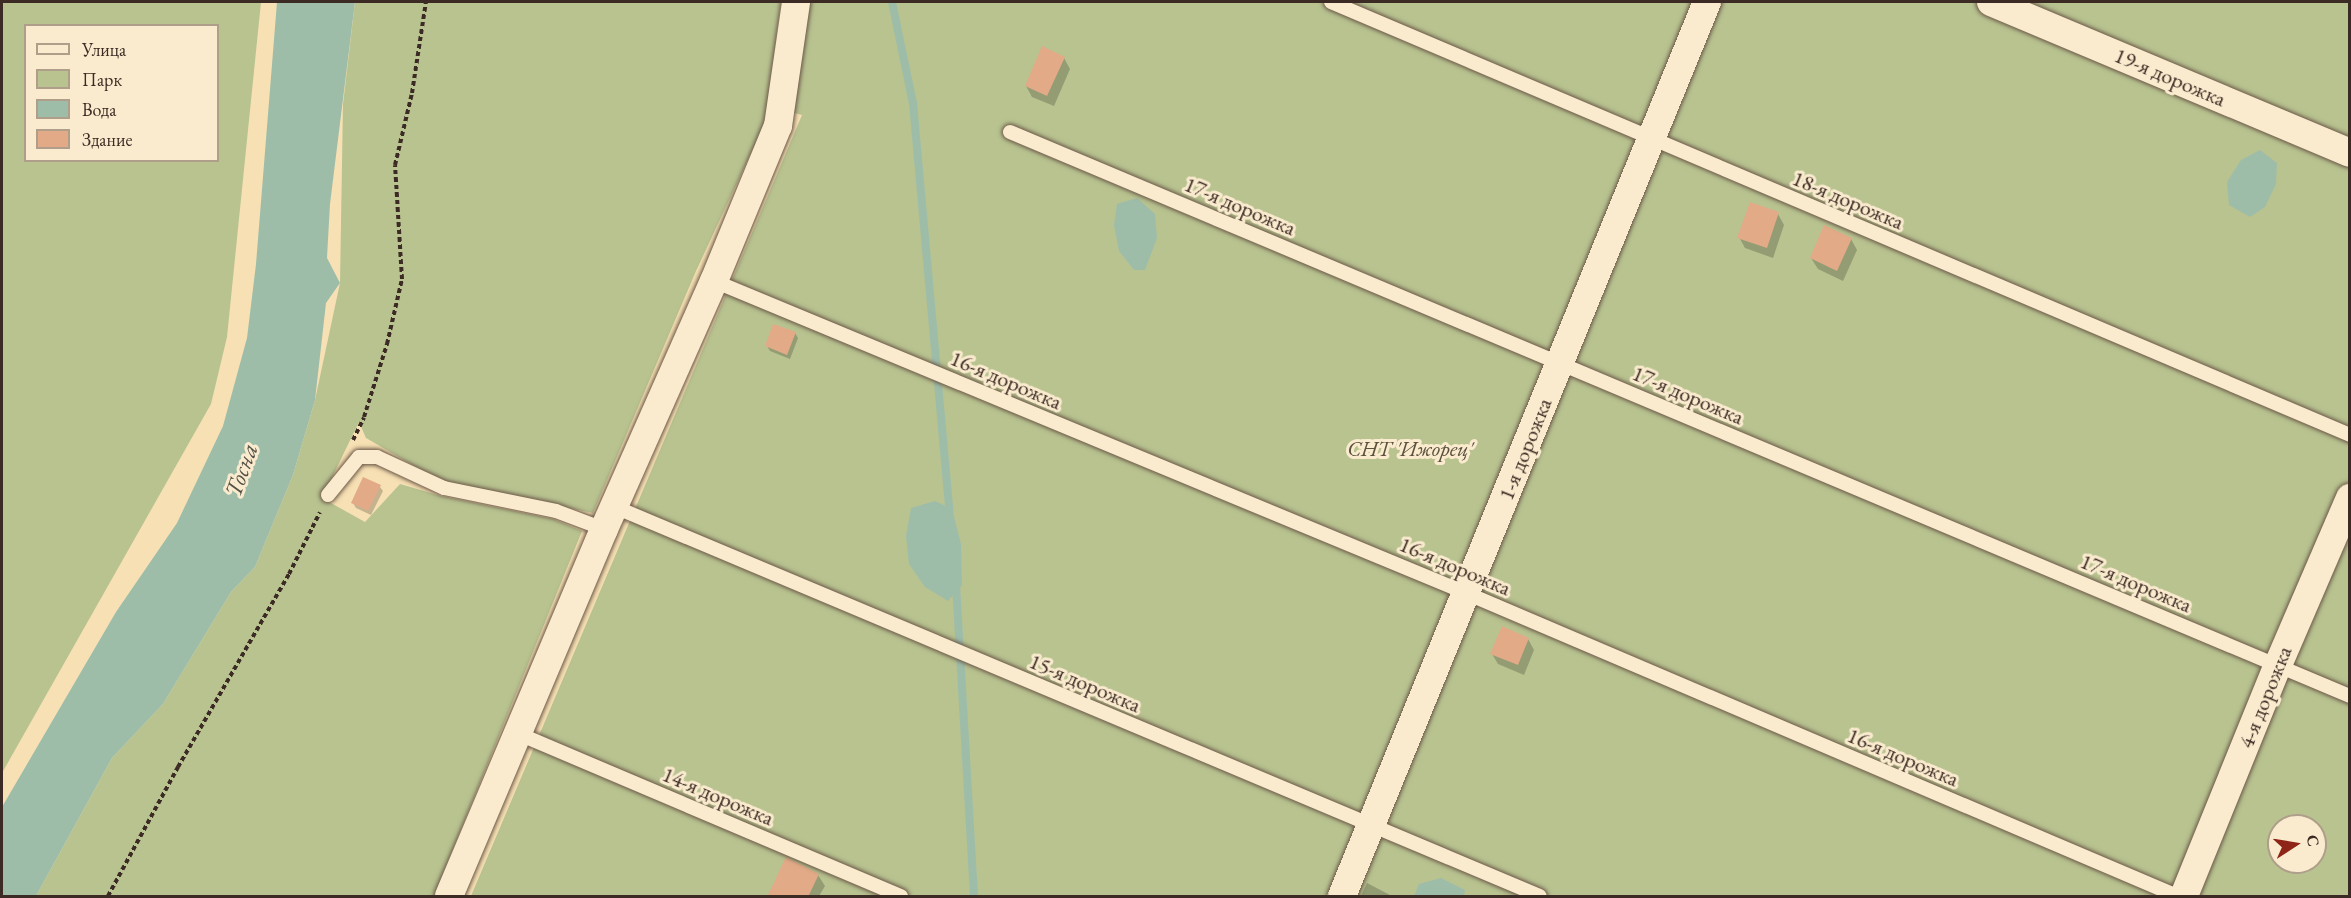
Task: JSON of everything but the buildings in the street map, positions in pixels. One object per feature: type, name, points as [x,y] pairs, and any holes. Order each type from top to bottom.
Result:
[{"type":"street","points":[[449,897],[609,518],[714,281],[778,126],[796,2]]},
{"type":"street","name":"1-я дорожка","points":[[1342,897],[1707,2]]},
{"type":"street","name":"19-я дорожка","points":[[1991,2],[2349,153]]},
{"type":"street","name":"4-я дорожка","points":[[2184,897],[2349,498]]},
{"type":"lane","name":"18-я дорожка","points":[[1331,2],[2349,435]]},
{"type":"lane","name":"17-я дорожка","points":[[1010,132],[2349,696]]},
{"type":"lane","name":"16-я дорожка","points":[[714,281],[1466,593],[2177,897]]},
{"type":"lane","name":"15-я дорожка","points":[[328,495],[359,457],[377,457],[444,488],[556,511],[609,518],[944,646],[1540,897]]},
{"type":"lane","name":"14-я дорожка","points":[[519,734],[901,897]]},
{"type":"path","points":[[350,447],[364,417],[387,344],[402,279],[395,165],[412,93],[426,2]]},
{"type":"path","points":[[108,897],[178,767],[289,574],[328,495]]},
{"type":"green space","points":[[2,2],[261,2],[227,337],[211,404],[2,773]]},
{"type":"green space","points":[[355,2],[781,2],[765,123],[696,271],[593,513],[442,482],[366,438],[359,422],[322,498],[365,522],[400,484],[441,496],[553,519],[582,531],[434,896],[36,896],[112,758],[163,704],[231,592],[255,567],[293,475],[315,400],[340,283],[343,104]]},
{"type":"green space","name":"СНТ 'Ижорец'","points":[[806,2],[2349,2],[2349,896],[471,896],[802,115],[791,112]]},
{"type":"water","name":"Тосна","points":[[277,2],[355,2],[330,204],[327,258],[340,283],[326,303],[315,400],[293,475],[255,567],[231,592],[163,704],[112,758],[36,896],[2,896],[2,807],[116,612],[177,523],[223,426],[247,338],[256,264]]},
{"type":"water","points":[[2260,150],[2277,163],[2276,184],[2265,207],[2250,217],[2229,205],[2227,182],[2241,160]]},
{"type":"water","points":[[1137,198],[1155,214],[1157,238],[1145,270],[1134,270],[1119,251],[1114,225],[1117,204]]},
{"type":"water","points":[[935,501],[952,509],[961,544],[962,585],[948,601],[925,587],[909,564],[906,536],[911,508]]},
{"type":"water","points":[[1441,878],[1465,890],[1464,896],[1414,896],[1419,884]]},
{"type":"waterway","points":[[892,2],[913,103],[950,518]]},
{"type":"waterway","points":[[956,584],[974,896]]}]
